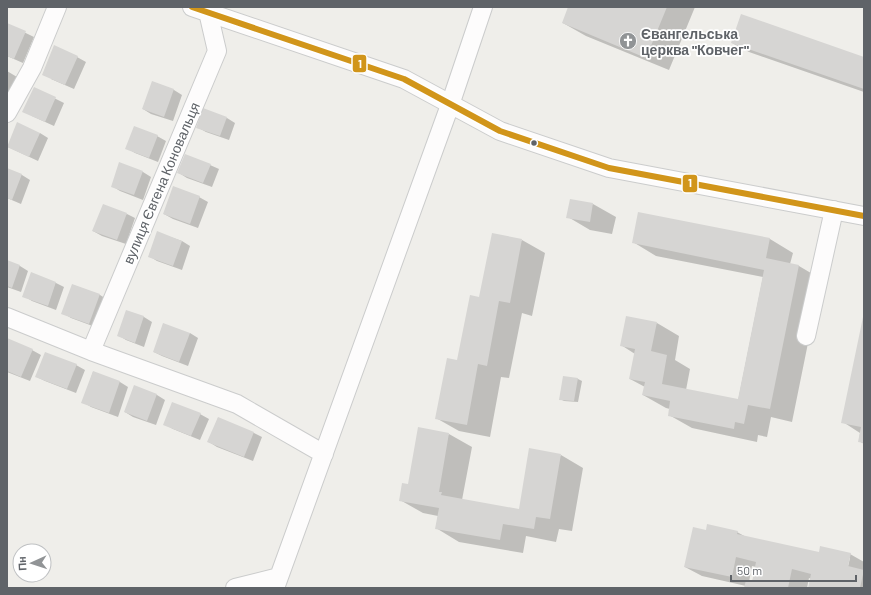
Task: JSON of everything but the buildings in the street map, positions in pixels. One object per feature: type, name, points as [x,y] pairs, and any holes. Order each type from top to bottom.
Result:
[{"type":"street","points":[[7,113],[32,68],[57,7]]},
{"type":"street","points":[[235,588],[277,582],[450,105],[483,7]]},
{"type":"street","points":[[200,10],[404,80],[500,132],[609,168],[864,216]]},
{"type":"street","name":"вулиця Євгена Коновальця","points":[[91,351],[217,51],[200,10]]},
{"type":"street","points":[[806,336],[834,210]]},
{"type":"street","points":[[7,317],[91,351],[237,404],[324,454]]},
{"type":"transit line","name":"1","points":[[192,7],[404,79],[500,131],[609,168],[864,216]]},
{"type":"place","name":"Євангельська церква \"Ковчег\"","points":[[628,41]]}]
